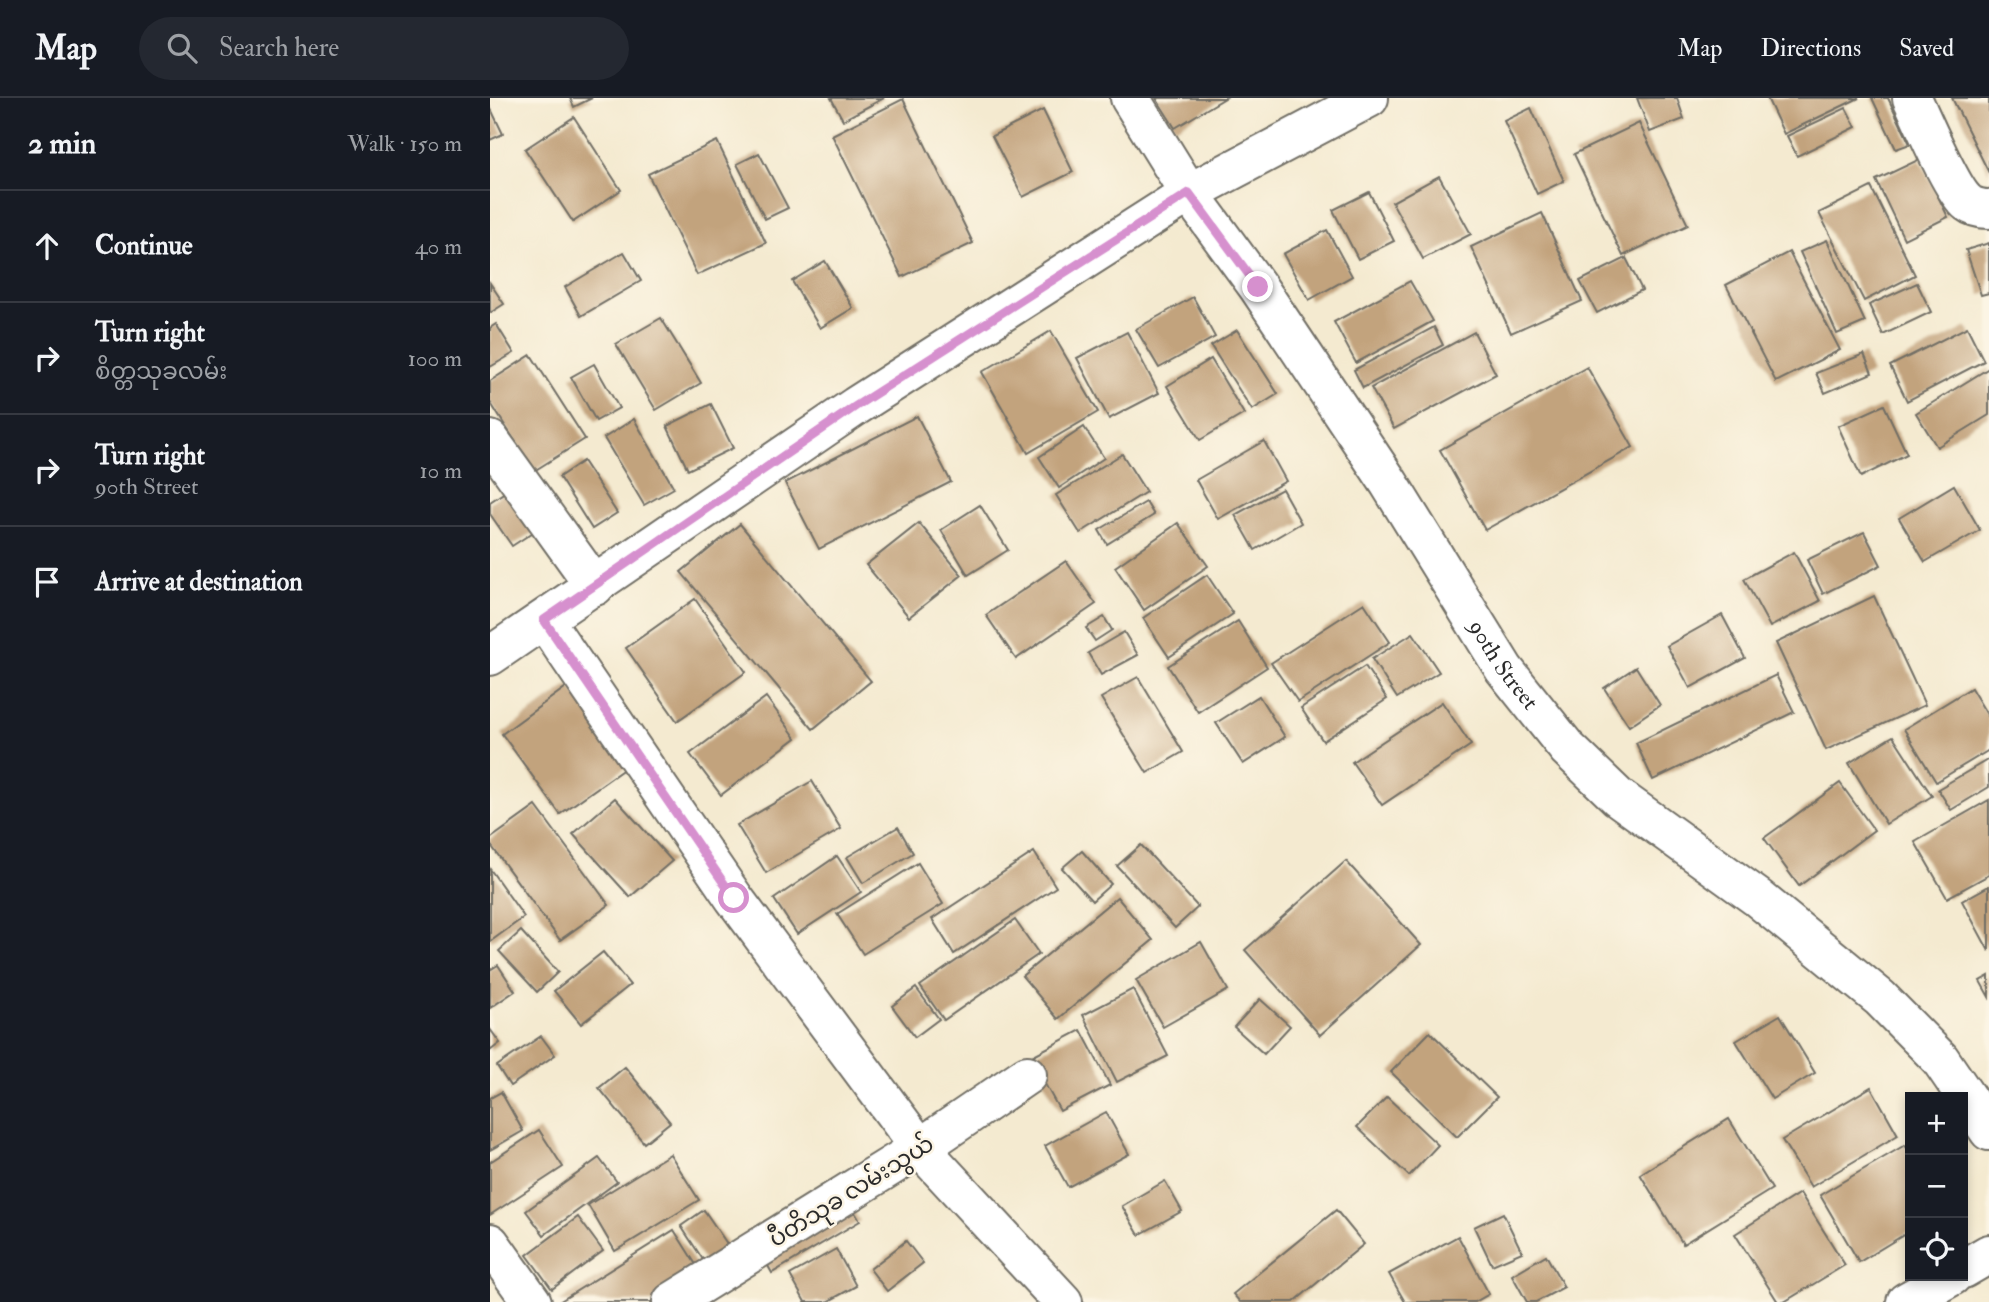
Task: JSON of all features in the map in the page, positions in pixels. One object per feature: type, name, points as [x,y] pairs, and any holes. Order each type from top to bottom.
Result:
[{"type":"street","name":"90th Street","points":[[1130,98],[1189,193],[1258,287],[1389,483],[1504,670],[1567,748],[1618,797],[1758,898],[1880,998],[1940,1059],[1989,1131]]},
{"type":"street","points":[[490,656],[856,406],[1189,193],[1369,98]]},
{"type":"street","points":[[1912,98],[1960,193],[1967,202],[1982,209],[1989,209]]},
{"type":"street","points":[[490,440],[595,586]]},
{"type":"street","points":[[544,620],[734,898],[920,1148],[1063,1302]]},
{"type":"street","name":"ပီတိသုခ လမ်းသွယ်","points":[[672,1302],[920,1148],[1027,1075]]},
{"type":"street","points":[[490,1243],[532,1302]]},
{"type":"street","points":[[1968,1266],[1989,1254]]},
{"type":"street","points":[[1906,1302],[1943,1281]]},
{"type":"building","points":[[570,98],[592,98],[574,107]]},
{"type":"building","points":[[831,98],[884,98],[843,120]]},
{"type":"building","points":[[1156,98],[1225,98],[1175,128]]},
{"type":"building","points":[[1637,98],[1677,98],[1684,119],[1650,132]]},
{"type":"building","points":[[1767,98],[1859,98],[1784,134]]},
{"type":"building","points":[[1872,98],[1888,98],[1910,144],[1896,149]]},
{"type":"building","points":[[1952,98],[1989,98],[1989,173]]},
{"type":"building","points":[[903,99],[973,243],[902,277],[832,135]]},
{"type":"building","points":[[490,107],[503,134],[490,140]]},
{"type":"building","points":[[1531,108],[1564,181],[1537,194],[1504,121]]},
{"type":"building","points":[[1846,108],[1856,127],[1797,156],[1787,136]]},
{"type":"building","points":[[1043,110],[1073,172],[1023,197],[992,136]]},
{"type":"building","points":[[574,117],[621,190],[573,222],[525,149]]},
{"type":"building","points":[[1639,123],[1688,225],[1623,256],[1574,154]]},
{"type":"building","points":[[717,141],[766,243],[697,275],[648,174]]},
{"type":"building","points":[[759,153],[788,208],[765,219],[737,164]]},
{"type":"building","points":[[1920,159],[1948,217],[1904,239],[1876,180]]},
{"type":"building","points":[[1439,176],[1471,234],[1423,259],[1392,202]]},
{"type":"building","points":[[1871,187],[1915,275],[1864,301],[1819,213]]},
{"type":"building","points":[[1369,192],[1394,241],[1358,259],[1333,210]]},
{"type":"building","points":[[1542,213],[1582,301],[1511,333],[1471,247]]},
{"type":"building","points":[[1327,230],[1352,276],[1309,300],[1283,254]]},
{"type":"building","points":[[1827,240],[1865,322],[1837,334],[1800,252]]},
{"type":"building","points":[[1989,243],[1989,293],[1981,295],[1966,250]]},
{"type":"building","points":[[624,252],[641,281],[581,316],[565,287]]},
{"type":"building","points":[[1789,252],[1840,350],[1776,382],[1726,285]]},
{"type":"building","points":[[1626,258],[1642,290],[1597,313],[1580,281]]},
{"type":"building","points":[[825,261],[853,308],[820,328],[792,281]]},
{"type":"building","points":[[1410,281],[1433,321],[1356,363],[1334,322]]},
{"type":"building","points":[[490,283],[504,304],[490,313]]},
{"type":"building","points":[[1917,283],[1931,312],[1883,335],[1869,305]]},
{"type":"building","points":[[1193,297],[1215,337],[1159,368],[1136,329]]},
{"type":"building","points":[[661,318],[701,383],[656,410],[616,344]]},
{"type":"building","points":[[496,324],[514,353],[490,367],[490,328]]},
{"type":"building","points":[[1434,327],[1443,345],[1363,388],[1354,370]]},
{"type":"building","points":[[1967,327],[1984,361],[1907,401],[1890,366]]},
{"type":"building","points":[[1237,330],[1278,394],[1252,410],[1211,346]]},
{"type":"building","points":[[1051,331],[1098,412],[1028,453],[982,372]]},
{"type":"building","points":[[1127,332],[1159,393],[1109,419],[1077,358]]},
{"type":"building","points":[[1474,332],[1496,374],[1394,429],[1371,388]]},
{"type":"building","points":[[1864,354],[1872,373],[1825,393],[1816,373]]},
{"type":"building","points":[[531,355],[585,439],[534,471],[490,402],[490,381]]},
{"type":"building","points":[[1211,359],[1244,414],[1200,440],[1167,386]]},
{"type":"building","points":[[594,364],[619,408],[596,421],[571,377]]},
{"type":"building","points":[[1587,367],[1633,447],[1485,530],[1440,450]]},
{"type":"building","points":[[1989,368],[1989,415],[1937,447],[1916,413]]},
{"type":"building","points":[[711,404],[733,448],[688,470],[667,426]]},
{"type":"building","points":[[1884,405],[1907,454],[1861,477],[1838,426]]},
{"type":"building","points":[[917,416],[951,482],[819,549],[785,483]]},
{"type":"building","points":[[634,419],[674,488],[644,505],[604,438]]},
{"type":"building","points":[[1084,427],[1104,458],[1059,488],[1039,457]]},
{"type":"building","points":[[1264,441],[1286,481],[1218,519],[1196,480]]},
{"type":"building","points":[[1122,454],[1146,492],[1080,533],[1056,495]]},
{"type":"building","points":[[583,461],[617,513],[592,529],[559,477]]},
{"type":"building","points":[[1954,485],[1980,530],[1925,562],[1899,518]]},
{"type":"building","points":[[511,488],[538,529],[512,546],[490,514],[490,502]]},
{"type":"building","points":[[1282,489],[1301,523],[1255,550],[1235,515]]},
{"type":"building","points":[[1146,502],[1154,515],[1107,544],[1099,530]]},
{"type":"building","points":[[980,505],[1008,550],[968,575],[941,530]]},
{"type":"building","points":[[919,523],[962,575],[909,617],[866,565]]},
{"type":"building","points":[[1178,523],[1208,566],[1144,610],[1115,567]]},
{"type":"building","points":[[740,524],[871,681],[813,729],[681,572]]},
{"type":"building","points":[[1864,532],[1881,565],[1823,594],[1807,560]]},
{"type":"building","points":[[1794,552],[1820,601],[1770,627],[1744,579]]},
{"type":"building","points":[[1066,561],[1096,604],[1016,659],[986,615]]},
{"type":"building","points":[[1207,575],[1233,614],[1169,657],[1143,618]]},
{"type":"building","points":[[1874,596],[1925,705],[1826,750],[1776,643]]},
{"type":"building","points":[[695,599],[746,672],[677,721],[626,648]]},
{"type":"building","points":[[1364,603],[1390,642],[1298,702],[1271,663]]},
{"type":"building","points":[[1722,615],[1745,658],[1690,688],[1667,646]]},
{"type":"building","points":[[1104,617],[1112,630],[1095,641],[1086,628]]},
{"type":"building","points":[[1238,621],[1267,667],[1198,712],[1168,666]]},
{"type":"building","points":[[1124,632],[1138,655],[1101,675],[1088,653]]},
{"type":"building","points":[[1413,633],[1439,672],[1397,698],[1372,659]]},
{"type":"building","points":[[1365,666],[1387,699],[1323,741],[1301,708]]},
{"type":"building","points":[[1636,667],[1660,705],[1629,726],[1604,688]]},
{"type":"building","points":[[1776,675],[1794,712],[1653,780],[1636,743]]},
{"type":"building","points":[[1138,677],[1183,752],[1147,773],[1101,698]]},
{"type":"building","points":[[569,685],[628,766],[560,814],[502,734]]},
{"type":"building","points":[[1971,688],[1989,718],[1989,750],[1936,782],[1904,729]]},
{"type":"building","points":[[1259,696],[1285,737],[1243,764],[1216,723]]},
{"type":"building","points":[[766,697],[796,738],[721,795],[690,754]]},
{"type":"building","points":[[1442,702],[1471,745],[1382,805],[1352,762]]},
{"type":"building","points":[[1893,736],[1932,796],[1886,824],[1849,763]]},
{"type":"building","points":[[1989,759],[1989,787],[1951,810],[1938,789]]},
{"type":"building","points":[[812,781],[841,829],[766,873],[737,825]]},
{"type":"building","points":[[1840,783],[1874,830],[1799,886],[1764,838]]},
{"type":"building","points":[[615,798],[672,861],[630,897],[573,834]]},
{"type":"building","points":[[1989,800],[1989,875],[1947,898],[1915,842]]},
{"type":"building","points":[[536,806],[609,905],[560,940],[490,844],[490,839]]},
{"type":"building","points":[[898,827],[913,853],[863,883],[847,857]]},
{"type":"building","points":[[1141,845],[1198,907],[1175,928],[1117,866]]},
{"type":"building","points":[[1082,851],[1111,884],[1092,901],[1062,868]]},
{"type":"building","points":[[1034,852],[1056,887],[954,954],[932,919]]},
{"type":"building","points":[[837,856],[861,892],[797,934],[774,899]]},
{"type":"building","points":[[1346,861],[1421,945],[1320,1035],[1245,950]]},
{"type":"building","points":[[918,863],[943,904],[863,954],[837,914]]},
{"type":"building","points":[[490,869],[524,917],[491,941],[490,939]]},
{"type":"building","points":[[1989,886],[1989,951],[1962,901]]},
{"type":"building","points":[[1117,897],[1153,940],[1058,1019],[1022,976]]},
{"type":"building","points":[[1015,920],[1039,954],[944,1020],[920,986]]},
{"type":"building","points":[[521,931],[558,972],[537,992],[499,951]]},
{"type":"building","points":[[1201,942],[1228,990],[1163,1027],[1136,980]]},
{"type":"building","points":[[603,952],[630,985],[581,1024],[554,991]]},
{"type":"building","points":[[498,965],[515,991],[490,1008],[490,970]]},
{"type":"building","points":[[1989,976],[1989,997],[1980,981]]},
{"type":"building","points":[[916,988],[939,1019],[915,1037],[892,1006]]},
{"type":"building","points":[[1133,989],[1168,1056],[1117,1082],[1083,1015]]},
{"type":"building","points":[[1260,999],[1290,1026],[1264,1054],[1234,1027]]},
{"type":"building","points":[[1780,1015],[1815,1073],[1772,1099],[1736,1041]]},
{"type":"building","points":[[490,1029],[500,1043],[490,1051]]},
{"type":"building","points":[[1081,1030],[1110,1085],[1060,1111],[1030,1057]]},
{"type":"building","points":[[1430,1032],[1497,1097],[1457,1137],[1391,1072]]},
{"type":"building","points":[[541,1036],[555,1055],[510,1086],[497,1066]]},
{"type":"building","points":[[625,1067],[670,1122],[644,1143],[599,1088]]},
{"type":"building","points":[[1871,1087],[1898,1135],[1811,1187],[1782,1140]]},
{"type":"building","points":[[501,1092],[523,1131],[490,1150],[490,1098]]},
{"type":"building","points":[[1387,1097],[1438,1145],[1409,1176],[1357,1127]]},
{"type":"building","points":[[1106,1112],[1129,1154],[1068,1187],[1045,1146]]},
{"type":"building","points":[[1729,1119],[1772,1189],[1683,1244],[1640,1174]]},
{"type":"building","points":[[539,1130],[563,1167],[490,1215],[490,1162]]},
{"type":"building","points":[[1905,1145],[1905,1234],[1859,1262],[1820,1195]]},
{"type":"building","points":[[670,1154],[699,1200],[615,1251],[588,1205]]},
{"type":"building","points":[[599,1158],[617,1182],[544,1235],[526,1211]]},
{"type":"building","points":[[1165,1181],[1182,1211],[1139,1235],[1122,1206]]},
{"type":"building","points":[[1800,1193],[1845,1265],[1784,1302],[1778,1302],[1735,1234]]},
{"type":"building","points":[[850,1204],[860,1221],[772,1273],[762,1255]]},
{"type":"building","points":[[704,1210],[736,1257],[711,1272],[681,1226]]},
{"type":"building","points":[[1336,1210],[1364,1244],[1294,1302],[1240,1302],[1233,1294]]},
{"type":"building","points":[[1503,1213],[1522,1252],[1492,1265],[1474,1227]]},
{"type":"building","points":[[578,1217],[603,1251],[552,1289],[527,1255]]},
{"type":"building","points":[[674,1230],[705,1279],[668,1302],[559,1302]]},
{"type":"building","points":[[1458,1236],[1489,1294],[1475,1302],[1405,1302],[1389,1274]]},
{"type":"building","points":[[906,1241],[923,1263],[887,1291],[870,1269]]},
{"type":"building","points":[[836,1249],[856,1286],[827,1302],[805,1302],[790,1275]]},
{"type":"building","points":[[1546,1255],[1564,1287],[1536,1302],[1527,1302],[1512,1275]]},
{"type":"route","points":[[734,898],[544,620],[856,406],[1189,193],[1258,287]]}]
